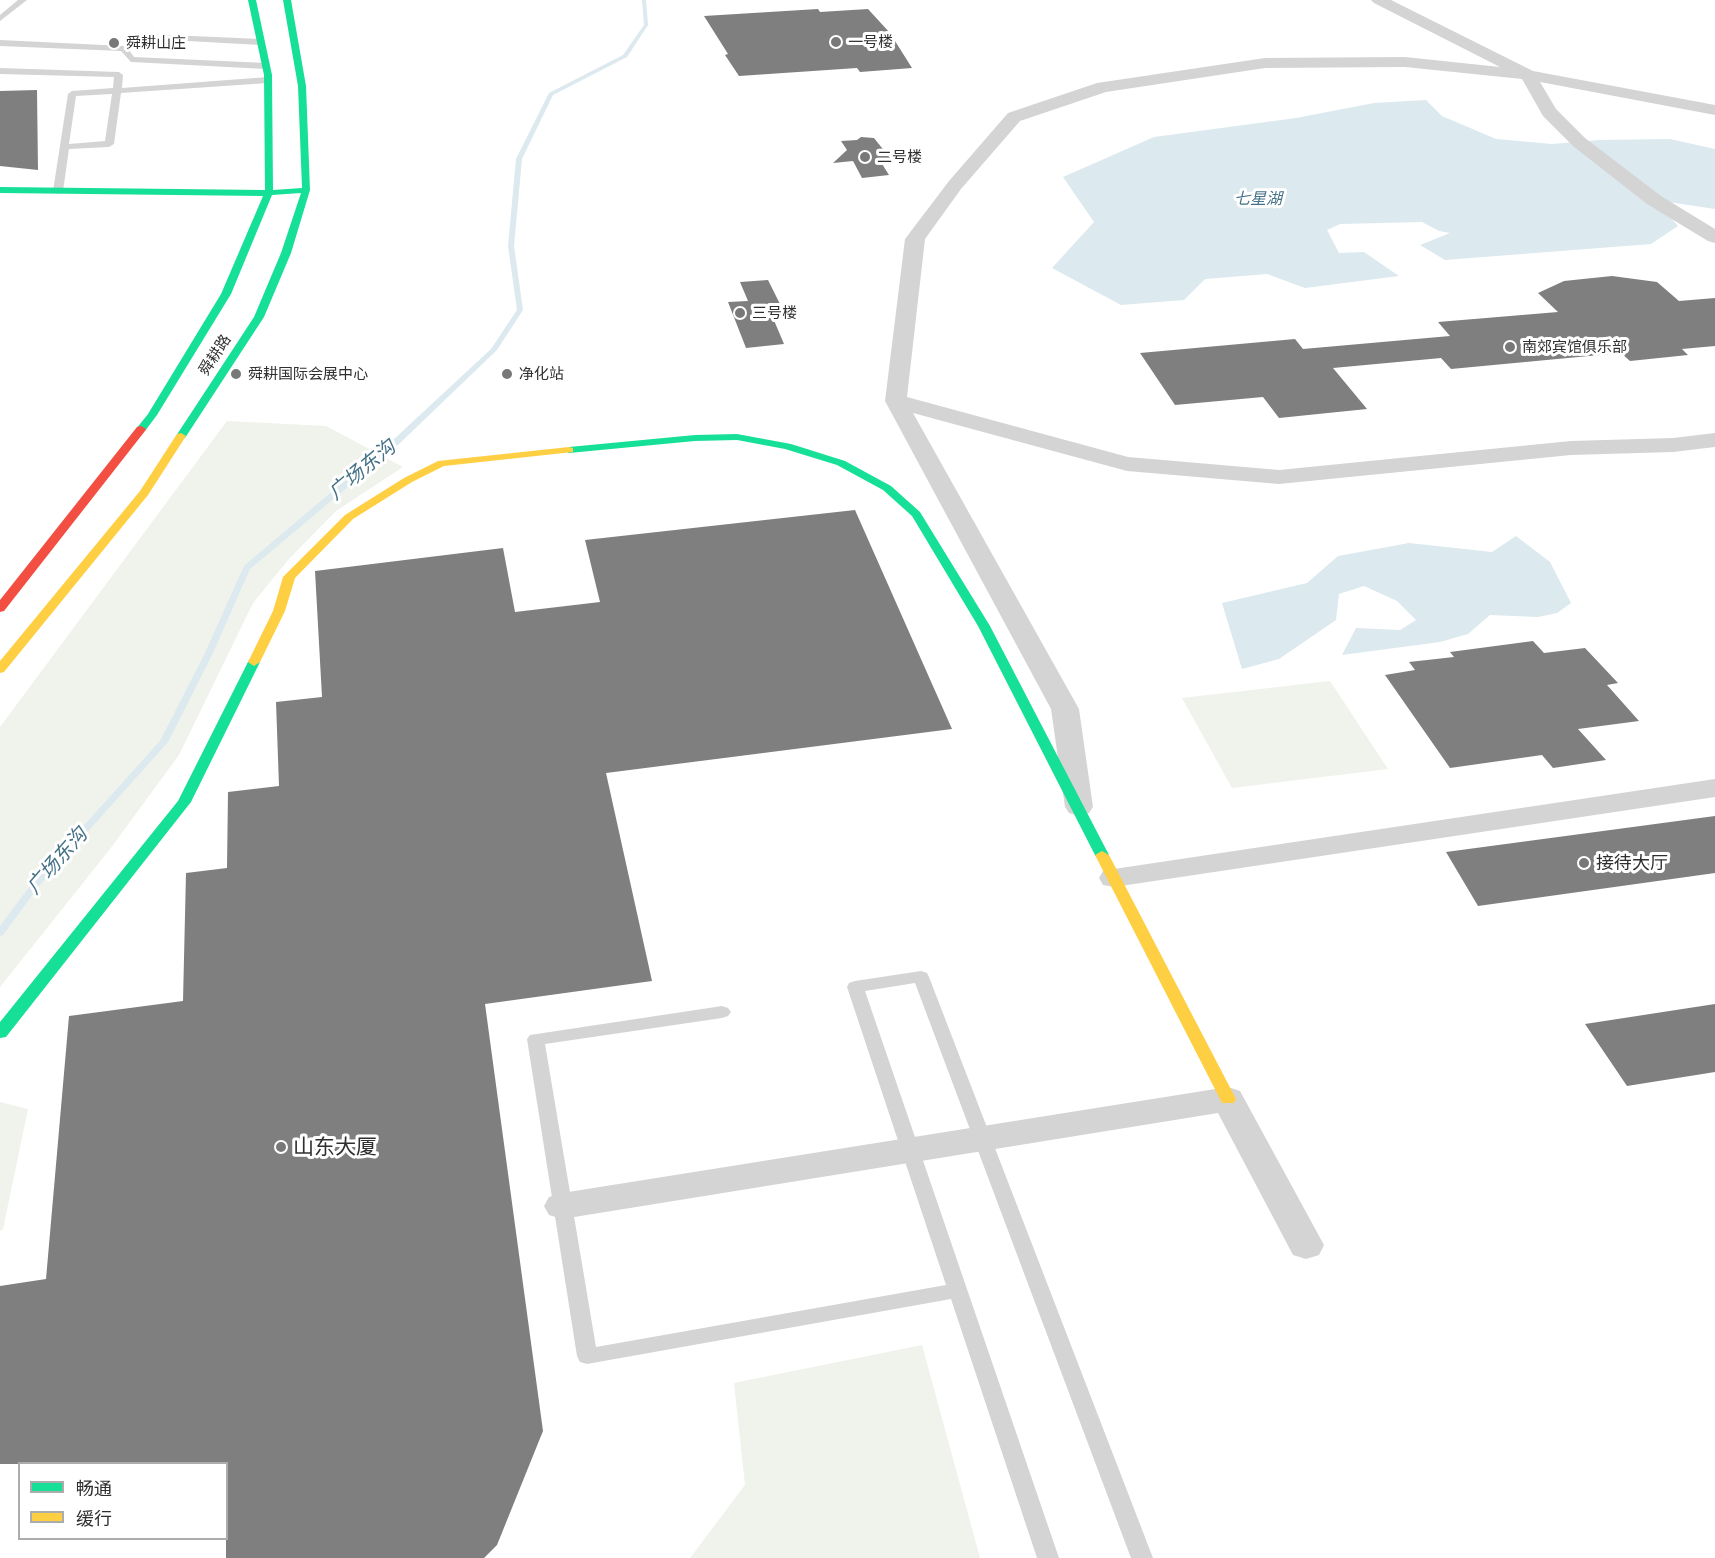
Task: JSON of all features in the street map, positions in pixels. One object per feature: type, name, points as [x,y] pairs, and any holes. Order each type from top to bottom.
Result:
[{"type":"main road","name":"舜耕路","points":[[0,608],[152,415],[226,294],[267,197],[267,73],[252,0]]},
{"type":"main road","name":"舜耕路","points":[[0,669],[144,493],[259,317],[286,253],[304,196],[302,86],[287,0]]},
{"type":"main road","points":[[0,190],[267,197]]},
{"type":"main road","points":[[0,198],[304,196]]},
{"type":"main road","points":[[0,1033],[184,802],[279,611],[289,577],[349,517],[408,480],[442,464],[684,439],[737,437],[787,446],[842,463],[887,488],[916,514],[984,626],[1228,1099]]},
{"type":"street","points":[[1379,0],[1528,75],[1549,112],[1579,142],[1654,200],[1715,237]]},
{"type":"street","points":[[1080,812],[1065,709],[896,402],[915,239],[955,185],[1014,117],[1103,87],[1264,63],[1405,62],[1528,75],[1715,110]]},
{"type":"street","points":[[896,402],[1127,464],[1279,477],[1571,448],[1673,445],[1715,440]]},
{"type":"street","points":[[1114,878],[1715,788]]},
{"type":"street","points":[[562,1206],[910,1152],[1228,1099],[1306,1245]]},
{"type":"lane","points":[[0,19],[4,12],[23,0]]},
{"type":"lane","points":[[0,43],[124,49],[169,38],[261,42]]},
{"type":"lane","points":[[124,49],[131,59],[267,73]]},
{"type":"lane","points":[[0,71],[119,75],[110,144],[64,147]]},
{"type":"lane","points":[[58,191],[72,94],[117,91],[267,73]]},
{"type":"lane","points":[[1048,1558],[855,987],[921,977],[1142,1558]]},
{"type":"lane","points":[[722,1012],[536,1039],[587,1356],[958,1290]]},
{"type":"shaded area","points":[[227,421],[326,426],[403,467],[336,511],[289,559],[253,603],[179,755],[110,849],[0,987],[0,727]]},
{"type":"shaded area","points":[[1330,681],[1388,769],[1232,788],[1182,698]]},
{"type":"shaded area","points":[[0,1102],[28,1109],[3,1229],[0,1231]]},
{"type":"shaded area","points":[[922,1345],[980,1558],[690,1558],[745,1485],[734,1383]]},
{"type":"water","name":"七星湖","points":[[1426,100],[1442,116],[1496,139],[1552,144],[1599,140],[1670,139],[1715,149],[1715,209],[1655,200],[1678,226],[1651,244],[1445,260],[1420,245],[1450,233],[1439,231],[1422,222],[1340,224],[1327,230],[1339,253],[1364,252],[1399,276],[1305,288],[1267,274],[1205,279],[1184,300],[1121,305],[1052,268],[1094,222],[1063,177],[1154,137],[1296,118],[1374,103]]},
{"type":"water","points":[[1516,536],[1550,562],[1571,603],[1557,613],[1538,617],[1490,615],[1468,634],[1440,642],[1342,655],[1356,628],[1400,630],[1416,620],[1397,601],[1364,586],[1339,594],[1336,620],[1279,659],[1242,669],[1222,603],[1307,583],[1338,556],[1409,543],[1492,552]]},
{"type":"building","name":"一号楼","points":[[818,9],[820,12],[868,9],[890,33],[912,68],[860,72],[857,68],[739,76],[704,16]]},
{"type":"building","points":[[37,90],[38,170],[0,166],[0,91]]},
{"type":"building","points":[[861,137],[874,138],[890,158],[879,159],[889,175],[862,178],[853,161],[833,163],[847,150],[841,141],[857,140]]},
{"type":"building","name":"南郊宾馆俱乐部","points":[[1612,276],[1657,282],[1679,301],[1715,298],[1715,346],[1682,349],[1688,355],[1630,361],[1621,353],[1451,369],[1441,358],[1333,368],[1367,409],[1279,418],[1263,397],[1175,405],[1140,353],[1295,339],[1303,349],[1450,336],[1438,322],[1558,312],[1538,293],[1564,281]]},
{"type":"building","name":"三号楼","points":[[768,280],[787,318],[773,318],[784,344],[746,348],[728,302],[748,301],[740,282]]},
{"type":"building","name":"山东大厦","points":[[855,510],[952,729],[606,773],[652,981],[485,1004],[543,1431],[497,1545],[484,1558],[226,1558],[228,1462],[18,1462],[18,1464],[0,1464],[0,1286],[46,1279],[69,1016],[183,1001],[186,873],[227,868],[228,792],[279,786],[276,702],[322,697],[315,571],[503,548],[515,612],[600,602],[585,540]]},
{"type":"building","points":[[1533,641],[1544,653],[1585,648],[1618,683],[1607,685],[1639,721],[1578,729],[1606,760],[1553,768],[1542,755],[1450,768],[1385,675],[1415,670],[1409,662],[1454,657],[1450,652]]},
{"type":"building","name":"接待大厅","points":[[1715,816],[1715,873],[1478,906],[1446,852]]},
{"type":"building","points":[[1715,1004],[1715,1072],[1627,1086],[1585,1024]]},
{"type":"waterway","name":"广场东沟","points":[[0,933],[36,884],[164,742],[208,655],[247,568],[396,442],[494,350],[520,310],[511,246],[519,159],[551,94],[625,56],[646,25],[644,0]]},
{"type":"traffic: fast","points":[[141,429],[152,415],[226,294],[269,193],[268,75],[252,0]]},
{"type":"traffic: fast","points":[[181,436],[259,317],[286,253],[306,190],[302,86],[287,0]]},
{"type":"traffic: fast","points":[[0,190],[155,193],[269,193],[306,190]]},
{"type":"traffic: fast","points":[[569,450],[695,438],[737,437],[787,446],[841,463],[887,488],[916,514],[984,626],[1102,855]]},
{"type":"traffic: fast","points":[[0,1033],[184,802],[254,662]]},
{"type":"traffic: slow","points":[[0,669],[144,493],[181,436]]},
{"type":"traffic: slow","points":[[254,662],[279,611],[289,577],[349,517],[408,480],[442,463],[569,450]]},
{"type":"traffic: slow","points":[[1102,855],[1228,1099]]},
{"type":"traffic: jam","points":[[0,608],[141,429]]},
{"type":"place","name":"一号楼","points":[[836,42]]},
{"type":"place","name":"舜耕山庄","points":[[114,43]]},
{"type":"place","name":"二号楼","points":[[865,157]]},
{"type":"place","name":"三号楼","points":[[740,313]]},
{"type":"place","name":"南郊宾馆俱乐部","points":[[1510,347]]},
{"type":"place","name":"舜耕国际会展中心","points":[[236,374]]},
{"type":"place","name":"净化站","points":[[507,374]]},
{"type":"place","name":"接待大厅","points":[[1584,863]]},
{"type":"place","name":"山东大厦","points":[[281,1147]]}]
